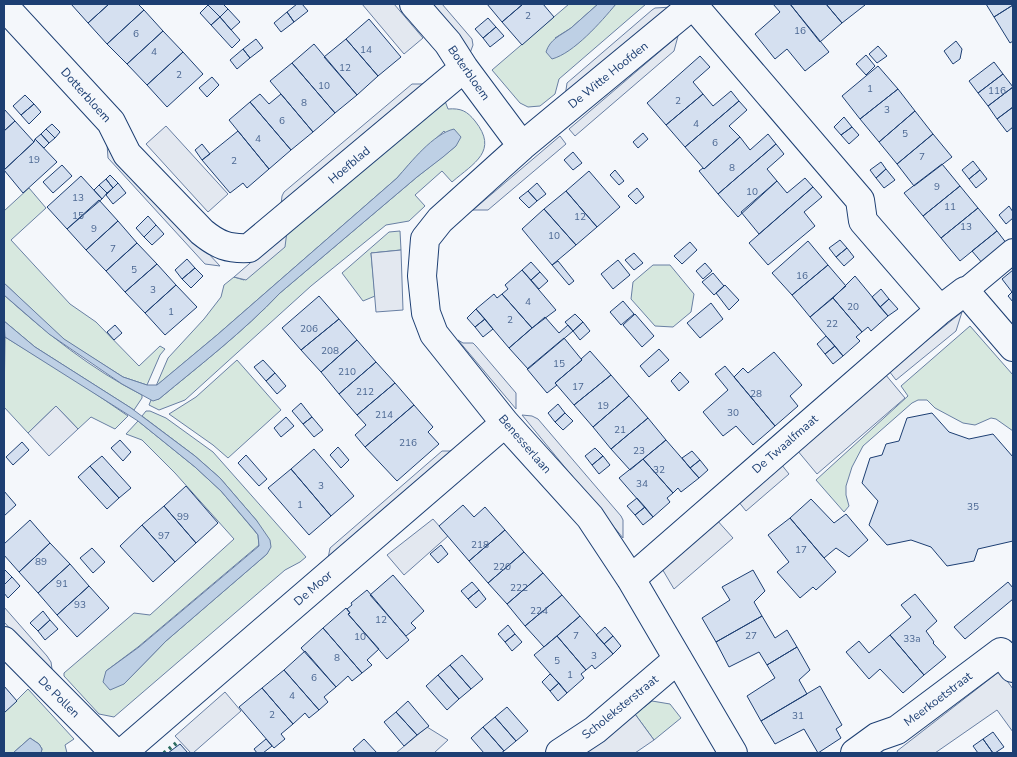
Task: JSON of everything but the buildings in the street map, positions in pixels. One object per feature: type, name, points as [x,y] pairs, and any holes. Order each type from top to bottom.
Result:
[{"type":"street","name":"Boterbloem","points":[[414,4],[448,43],[464,68],[522,146]]},
{"type":"street","name":"De Witte Hoofden","points":[[522,146],[693,4]]},
{"type":"street","points":[[693,4],[860,200],[863,221],[940,310]]},
{"type":"street","name":"Dotterbloem","points":[[4,6],[111,122],[127,154],[202,232],[216,243],[228,247]]},
{"type":"street","name":"Hoefblad","points":[[228,247],[249,248],[464,68]]},
{"type":"street","name":"Benesserlaan","points":[[522,146],[440,220],[425,240],[422,276],[426,312],[434,334],[505,423],[590,517],[631,578],[733,753]]},
{"type":"street","points":[[1013,251],[965,291],[1013,347]]},
{"type":"street","name":"De Twaalfmaat","points":[[631,578],[940,310],[965,291]]},
{"type":"street","name":"De Moor","points":[[122,753],[505,423]]},
{"type":"street","name":"De Pollen","points":[[4,641],[115,753]]},
{"type":"street","name":"Meerkoetstraat","points":[[855,753],[877,737],[897,730],[1001,652],[1013,668]]},
{"type":"street","name":"Scholeksterstraat","points":[[560,753],[595,730],[678,659]]},
{"type":"shaded area","points":[[362,4],[394,4],[423,38],[404,54]]},
{"type":"shaded area","points":[[426,4],[442,4],[472,39],[473,45],[470,53]]},
{"type":"shaded area","points":[[569,4],[598,4],[571,28],[555,38],[576,45],[616,4],[646,4],[559,79],[555,94],[540,106],[528,107],[520,103],[492,70]]},
{"type":"shaded area","points":[[672,7],[565,97],[567,83],[652,10],[655,8]]},
{"type":"shaded area","points":[[678,36],[674,51],[575,136],[569,129]]},
{"type":"shaded area","points":[[412,84],[426,84],[281,205],[284,192]]},
{"type":"shaded area","points":[[445,101],[448,109],[463,111],[475,121],[482,131],[485,141],[481,156],[452,182],[442,171],[415,195],[425,206],[409,221],[386,225],[311,286],[185,400],[159,410],[149,405],[151,400],[159,399],[221,348],[280,293],[456,146],[444,131],[397,178],[156,386],[168,358],[204,319],[221,297],[224,285],[234,277],[244,280],[287,231]]},
{"type":"shaded area","points":[[166,126],[228,194],[208,212],[146,144]]},
{"type":"shaded area","points":[[560,136],[566,144],[488,210],[473,210]]},
{"type":"shaded area","points":[[107,144],[220,266],[205,264],[108,158]]},
{"type":"shaded area","points":[[29,188],[46,208],[11,240],[70,304],[96,322],[139,366],[160,346],[165,349],[160,355],[147,385],[123,377],[63,339],[4,283],[4,211]]},
{"type":"shaded area","points":[[287,231],[285,247],[246,280],[234,277]]},
{"type":"shaded area","points":[[400,231],[401,250],[371,253],[375,296],[363,301],[342,273],[389,232]]},
{"type":"shaded area","points":[[401,250],[403,310],[376,312],[371,253]]},
{"type":"shaded area","points":[[653,265],[670,265],[694,294],[691,312],[673,327],[655,326],[631,299],[633,282]]},
{"type":"shaded area","points":[[4,295],[36,323],[87,362],[142,395],[134,410],[35,347],[4,321]]},
{"type":"shaded area","points":[[962,312],[956,331],[896,380],[889,371]]},
{"type":"shaded area","points":[[970,326],[1013,375],[1013,431],[996,419],[991,418],[975,425],[963,423],[935,408],[927,400],[918,400],[912,403],[863,446],[852,467],[846,486],[849,506],[844,512],[816,480],[908,396],[901,386]]},
{"type":"shaded area","points":[[5,337],[74,379],[128,416],[115,429],[91,417],[78,429],[56,406],[28,433],[4,407]]},
{"type":"shaded area","points":[[458,340],[463,343],[473,343],[516,393],[516,409]]},
{"type":"shaded area","points":[[237,360],[281,410],[228,458],[169,414],[196,397]]},
{"type":"shaded area","points":[[885,374],[905,398],[817,474],[797,450]]},
{"type":"shaded area","points":[[56,406],[78,429],[49,456],[28,433]]},
{"type":"shaded area","points":[[146,411],[166,418],[213,452],[306,557],[285,570],[114,717],[99,714],[64,676],[64,673],[134,613],[150,615],[234,539],[175,473],[142,440],[126,434],[138,421],[195,467],[221,491],[258,535],[259,545],[138,647],[106,671],[124,684],[166,641],[267,554],[257,521],[220,478],[195,456],[142,416]]},
{"type":"shaded area","points":[[522,415],[538,419],[621,516],[623,520],[623,538]]},
{"type":"shaded area","points":[[442,451],[454,451],[327,564],[330,548]]},
{"type":"shaded area","points":[[781,464],[789,474],[746,511],[738,501]]},
{"type":"shaded area","points":[[433,519],[448,536],[404,575],[387,555]]},
{"type":"shaded area","points":[[716,519],[733,538],[674,589],[661,567]]},
{"type":"shaded area","points":[[4,607],[47,656],[51,662],[53,676],[4,622]]},
{"type":"shaded area","points":[[1000,671],[1013,689],[1013,732],[997,710],[935,753],[898,753],[897,751]]},
{"type":"shaded area","points":[[28,689],[74,739],[65,745],[67,753],[41,753],[42,749],[39,744],[30,738],[13,753],[4,753],[4,713]]},
{"type":"shaded area","points":[[225,692],[241,711],[191,753],[175,736]]},
{"type":"shaded area","points":[[652,701],[670,704],[681,718],[654,740],[635,714]]},
{"type":"shaded area","points":[[635,714],[654,740],[635,753],[584,753]]},
{"type":"shaded area","points":[[427,727],[448,740],[434,753],[396,753]]},
{"type":"water","points":[[598,4],[616,4],[578,44],[552,59],[546,52],[550,44]]},
{"type":"water","points":[[454,129],[461,137],[456,146],[280,293],[236,335],[159,399],[153,401],[122,384],[49,334],[4,295],[4,283],[64,339],[123,377],[147,385],[157,385],[397,178],[430,142]]},
{"type":"water","points":[[4,321],[35,347],[131,408],[195,456],[220,478],[257,521],[270,540],[271,547],[267,554],[166,641],[124,684],[110,690],[103,682],[106,671],[139,647],[259,546],[258,535],[221,491],[195,467],[138,421],[5,337]]},
{"type":"water","points":[[30,738],[39,744],[42,749],[41,753],[13,753]]},
{"type":"hedge","points":[[164,753],[179,741]]}]
